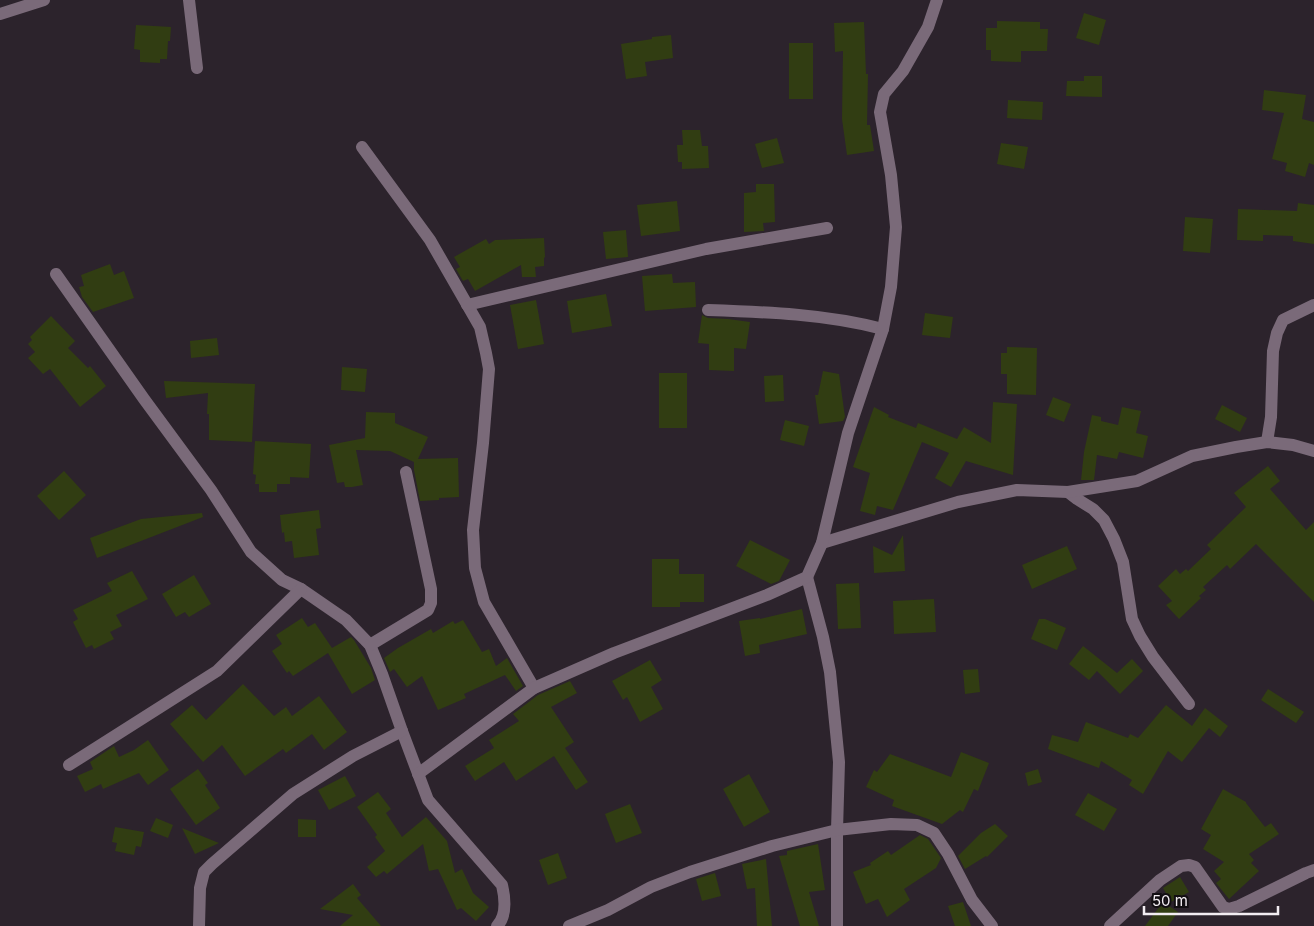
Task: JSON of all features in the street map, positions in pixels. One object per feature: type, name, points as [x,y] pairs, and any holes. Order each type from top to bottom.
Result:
[{"type":"street","points":[[0,14],[44,0]]},
{"type":"street","points":[[189,0],[197,68]]},
{"type":"street","points":[[837,926],[839,762],[830,672],[807,577],[822,542],[848,432],[883,329],[891,286],[896,227],[891,175],[880,112],[884,94],[903,72],[928,28],[938,0]]},
{"type":"street","points":[[362,147],[430,240],[480,327],[489,368],[473,530],[475,568],[484,602],[534,688]]},
{"type":"street","points":[[467,305],[706,249],[827,228]]},
{"type":"street","points":[[56,274],[211,490],[251,552],[282,580],[301,590],[346,620],[370,645],[428,800],[502,885],[505,900],[500,922],[497,926]]},
{"type":"street","points":[[1267,442],[1271,417],[1272,351],[1277,332],[1283,320],[1314,305]]},
{"type":"street","points":[[708,310],[776,313],[823,318],[883,329]]},
{"type":"street","points":[[822,542],[958,502],[1017,490],[1068,492],[1137,481],[1192,456],[1267,442],[1293,445],[1314,451]]},
{"type":"street","points":[[370,645],[428,610],[431,603],[431,589],[406,472]]},
{"type":"street","points":[[1068,492],[1077,500],[1093,509],[1104,520],[1123,562],[1132,619],[1153,657],[1189,704]]},
{"type":"street","points":[[418,774],[534,688],[614,653],[767,595],[807,577]]},
{"type":"street","points":[[69,765],[217,671],[301,590]]},
{"type":"street","points":[[198,926],[200,888],[204,872],[212,864],[293,794],[353,756],[402,731]]},
{"type":"street","points":[[569,926],[608,910],[651,887],[690,872],[772,846],[837,830],[891,824],[918,825],[934,833],[948,854],[972,900],[992,926]]},
{"type":"street","points":[[1110,926],[1160,880],[1181,866],[1189,865],[1195,867],[1223,907],[1229,909],[1314,870]]},
{"type":"building","points":[[1084,13],[1106,20],[1099,45],[1076,38]]},
{"type":"building","points":[[997,21],[1040,22],[1040,29],[1048,29],[1047,51],[1021,51],[1021,62],[991,61],[991,50],[986,50],[986,28],[997,28]]},
{"type":"building","points":[[864,22],[866,74],[868,74],[867,125],[870,125],[874,151],[847,155],[842,119],[843,51],[835,52],[834,23]]},
{"type":"building","points":[[136,25],[171,27],[167,59],[160,59],[160,63],[140,62],[140,50],[134,49]]},
{"type":"building","points":[[671,35],[673,58],[645,62],[647,76],[626,79],[621,44]]},
{"type":"building","points":[[789,43],[813,43],[813,99],[789,99]]},
{"type":"building","points":[[1084,76],[1102,76],[1102,97],[1066,96],[1067,81],[1084,81]]},
{"type":"building","points":[[1264,90],[1306,95],[1302,119],[1314,122],[1314,165],[1309,163],[1305,177],[1285,171],[1287,163],[1272,159],[1284,113],[1262,110]]},
{"type":"building","points":[[1008,100],[1043,102],[1042,120],[1007,118]]},
{"type":"building","points":[[682,130],[700,130],[702,146],[708,146],[709,168],[682,169],[682,162],[678,162],[677,145],[683,145]]},
{"type":"building","points":[[777,138],[784,163],[762,168],[755,144]]},
{"type":"building","points":[[1001,143],[1028,147],[1024,169],[997,164]]},
{"type":"building","points":[[756,184],[774,184],[775,222],[763,223],[764,231],[744,232],[744,193],[756,192]]},
{"type":"building","points":[[677,201],[680,231],[641,236],[637,205]]},
{"type":"building","points":[[1298,203],[1314,205],[1314,244],[1293,241],[1293,236],[1263,235],[1263,241],[1237,240],[1238,209],[1297,211]]},
{"type":"building","points":[[1185,217],[1213,219],[1210,253],[1183,251]]},
{"type":"building","points":[[626,230],[628,257],[606,259],[603,232]]},
{"type":"building","points":[[544,238],[544,266],[535,267],[536,277],[522,277],[521,265],[475,291],[468,279],[463,281],[456,269],[460,267],[454,257],[486,239],[489,244],[495,240]]},
{"type":"building","points":[[110,264],[114,275],[124,271],[134,298],[93,312],[82,297],[79,287],[84,286],[81,275]]},
{"type":"building","points":[[672,274],[673,283],[695,282],[696,307],[645,311],[642,276]]},
{"type":"building","points":[[606,294],[612,326],[572,333],[567,301]]},
{"type":"building","points":[[536,300],[544,344],[518,349],[510,305]]},
{"type":"building","points":[[925,313],[953,317],[950,338],[922,335]]},
{"type":"building","points":[[702,315],[708,318],[750,322],[746,349],[734,348],[734,371],[709,370],[709,344],[698,343]]},
{"type":"building","points":[[51,316],[75,341],[68,348],[88,368],[90,366],[106,386],[80,407],[50,369],[43,374],[28,358],[35,352],[28,344],[32,340],[30,337]]},
{"type":"building","points":[[217,338],[219,355],[191,358],[190,341]]},
{"type":"building","points":[[1007,347],[1037,348],[1036,395],[1007,394],[1007,374],[1001,374],[1001,353],[1007,353]]},
{"type":"building","points":[[342,367],[367,369],[365,392],[341,390]]},
{"type":"building","points":[[823,371],[839,374],[845,417],[843,421],[819,424],[815,395],[818,395]]},
{"type":"building","points":[[659,373],[687,373],[687,428],[659,428]]},
{"type":"building","points":[[783,375],[784,401],[765,402],[764,376]]},
{"type":"building","points":[[164,381],[255,384],[252,442],[209,440],[208,393],[166,398]]},
{"type":"building","points":[[1053,397],[1071,404],[1064,422],[1046,415]]},
{"type":"building","points":[[993,402],[1017,404],[1013,475],[966,461],[951,487],[935,478],[949,453],[922,442],[893,510],[877,506],[875,515],[860,511],[870,473],[853,467],[874,407],[889,415],[888,417],[916,428],[918,423],[957,439],[964,427],[991,443]]},
{"type":"building","points":[[1222,405],[1247,418],[1240,432],[1215,419]]},
{"type":"building","points":[[1122,407],[1141,411],[1136,433],[1148,436],[1143,458],[1119,452],[1117,459],[1097,455],[1094,480],[1081,480],[1084,452],[1092,415],[1101,417],[1101,421],[1118,425]]},
{"type":"building","points":[[366,412],[395,413],[395,423],[428,437],[418,459],[458,458],[459,497],[420,501],[414,462],[390,451],[356,450],[363,485],[345,487],[344,482],[337,483],[329,445],[365,438]]},
{"type":"building","points":[[785,420],[809,426],[804,446],[780,440]]},
{"type":"building","points":[[255,441],[311,444],[309,478],[290,477],[290,484],[277,484],[277,492],[259,492],[259,484],[255,484],[256,475],[253,474]]},
{"type":"building","points":[[1268,466],[1280,481],[1270,489],[1306,530],[1314,522],[1314,602],[1256,544],[1230,569],[1227,565],[1203,587],[1206,590],[1199,596],[1201,598],[1179,619],[1166,605],[1172,601],[1158,586],[1176,569],[1180,574],[1186,569],[1188,571],[1211,549],[1207,545],[1246,507],[1234,493]]},
{"type":"building","points":[[64,471],[86,495],[59,520],[37,496]]},
{"type":"building","points":[[319,510],[321,528],[316,529],[319,555],[294,558],[292,541],[285,542],[284,532],[282,533],[280,515]]},
{"type":"building","points":[[202,513],[203,517],[97,558],[90,538],[141,519]]},
{"type":"building","points":[[903,535],[905,571],[874,573],[873,546],[892,555]]},
{"type":"building","points":[[750,540],[790,560],[779,581],[771,584],[736,566]]},
{"type":"building","points":[[1067,546],[1077,569],[1032,589],[1022,565]]},
{"type":"building","points":[[652,559],[679,559],[679,574],[704,574],[704,602],[680,602],[680,607],[652,607]]},
{"type":"building","points":[[132,571],[148,599],[116,615],[122,626],[110,632],[114,639],[94,649],[92,645],[86,648],[73,622],[78,619],[73,610],[112,591],[107,583]]},
{"type":"building","points":[[194,575],[211,604],[189,617],[185,612],[176,617],[162,594]]},
{"type":"building","points":[[859,583],[861,628],[838,629],[836,584]]},
{"type":"building","points":[[934,599],[936,632],[894,634],[893,601]]},
{"type":"building","points":[[802,609],[807,634],[759,645],[760,653],[745,656],[739,621],[760,619]]},
{"type":"building","points":[[302,618],[308,627],[315,623],[332,648],[351,637],[371,668],[375,680],[352,694],[328,653],[293,676],[289,671],[287,673],[272,651],[282,644],[276,635]]},
{"type":"building","points":[[1039,619],[1045,619],[1066,628],[1057,650],[1031,639]]},
{"type":"building","points":[[463,620],[482,652],[489,649],[496,666],[507,658],[523,686],[516,691],[505,675],[464,694],[466,698],[438,710],[422,676],[407,687],[394,669],[390,672],[384,658],[431,629],[433,633],[453,621],[455,624]]},
{"type":"building","points":[[1083,646],[1117,673],[1132,659],[1143,671],[1120,694],[1097,671],[1089,680],[1069,664]]},
{"type":"building","points":[[650,660],[662,680],[651,687],[663,709],[640,722],[627,697],[623,700],[612,681]]},
{"type":"building","points":[[978,669],[980,692],[965,694],[963,670]]},
{"type":"building","points":[[570,681],[577,693],[551,707],[574,742],[565,748],[588,782],[576,790],[554,756],[516,781],[504,762],[475,781],[465,766],[494,748],[489,740],[519,721],[513,714],[538,695]]},
{"type":"building","points":[[243,684],[274,716],[286,707],[292,716],[319,696],[347,732],[324,750],[312,734],[286,753],[283,749],[245,776],[222,745],[203,762],[170,724],[192,705],[206,720]]},
{"type":"building","points":[[1268,689],[1304,712],[1296,723],[1261,700]]},
{"type":"building","points":[[1166,705],[1192,726],[1205,708],[1228,726],[1220,737],[1209,728],[1182,762],[1168,751],[1143,794],[1129,785],[1132,780],[1101,761],[1099,768],[1048,749],[1052,735],[1078,742],[1086,722],[1128,738],[1130,734],[1138,738]]},
{"type":"building","points":[[148,740],[169,770],[148,785],[139,773],[103,789],[101,784],[85,792],[77,776],[93,769],[90,762],[114,746],[119,757],[134,750]]},
{"type":"building","points":[[961,752],[989,763],[978,791],[974,789],[963,812],[960,810],[942,824],[892,806],[894,800],[866,787],[874,770],[877,772],[890,754],[951,777]]},
{"type":"building","points":[[198,769],[208,783],[205,785],[220,808],[196,825],[170,789]]},
{"type":"building","points":[[1038,769],[1042,782],[1028,786],[1025,773]]},
{"type":"building","points":[[749,774],[770,812],[744,827],[723,789]]},
{"type":"building","points":[[345,776],[356,796],[329,810],[318,790]]},
{"type":"building","points":[[1223,789],[1246,802],[1265,827],[1271,823],[1279,834],[1249,854],[1254,860],[1251,863],[1259,871],[1229,899],[1216,883],[1221,879],[1214,871],[1224,862],[1203,849],[1211,835],[1201,829]]},
{"type":"building","points":[[378,792],[391,809],[386,813],[402,837],[426,817],[447,841],[455,873],[462,869],[473,893],[489,907],[476,921],[461,908],[457,910],[438,869],[429,871],[423,844],[387,874],[384,871],[376,877],[367,867],[385,851],[375,837],[377,835],[357,807]]},
{"type":"building","points":[[1088,793],[1117,809],[1104,831],[1075,815]]},
{"type":"building","points":[[630,804],[642,833],[616,843],[605,814]]},
{"type":"building","points":[[156,818],[173,825],[168,838],[150,831]]},
{"type":"building","points":[[298,819],[316,820],[316,837],[298,837]]},
{"type":"building","points":[[995,824],[1008,836],[987,857],[965,869],[958,856],[981,833]]},
{"type":"building","points":[[115,827],[144,832],[141,847],[136,846],[134,855],[115,851],[117,843],[112,842]]},
{"type":"building","points":[[182,828],[219,843],[195,854]]},
{"type":"building","points":[[920,835],[928,839],[941,858],[936,868],[904,889],[910,900],[887,917],[878,899],[866,904],[853,872],[871,865],[870,863],[888,851],[891,855]]},
{"type":"building","points":[[818,844],[825,890],[809,892],[819,926],[800,926],[779,856],[787,855],[787,851]]},
{"type":"building","points":[[558,853],[567,878],[548,885],[539,860]]},
{"type":"building","points":[[766,859],[772,926],[757,926],[755,888],[747,889],[742,864]]},
{"type":"building","points":[[715,873],[721,896],[702,901],[696,879]]},
{"type":"building","points":[[1180,877],[1189,892],[1171,902],[1163,888]]},
{"type":"building","points":[[353,884],[361,895],[357,898],[381,926],[340,926],[353,915],[320,909]]},
{"type":"building","points":[[963,902],[971,926],[955,926],[948,906]]},
{"type":"building","points":[[1163,902],[1178,912],[1168,926],[1145,926]]}]
